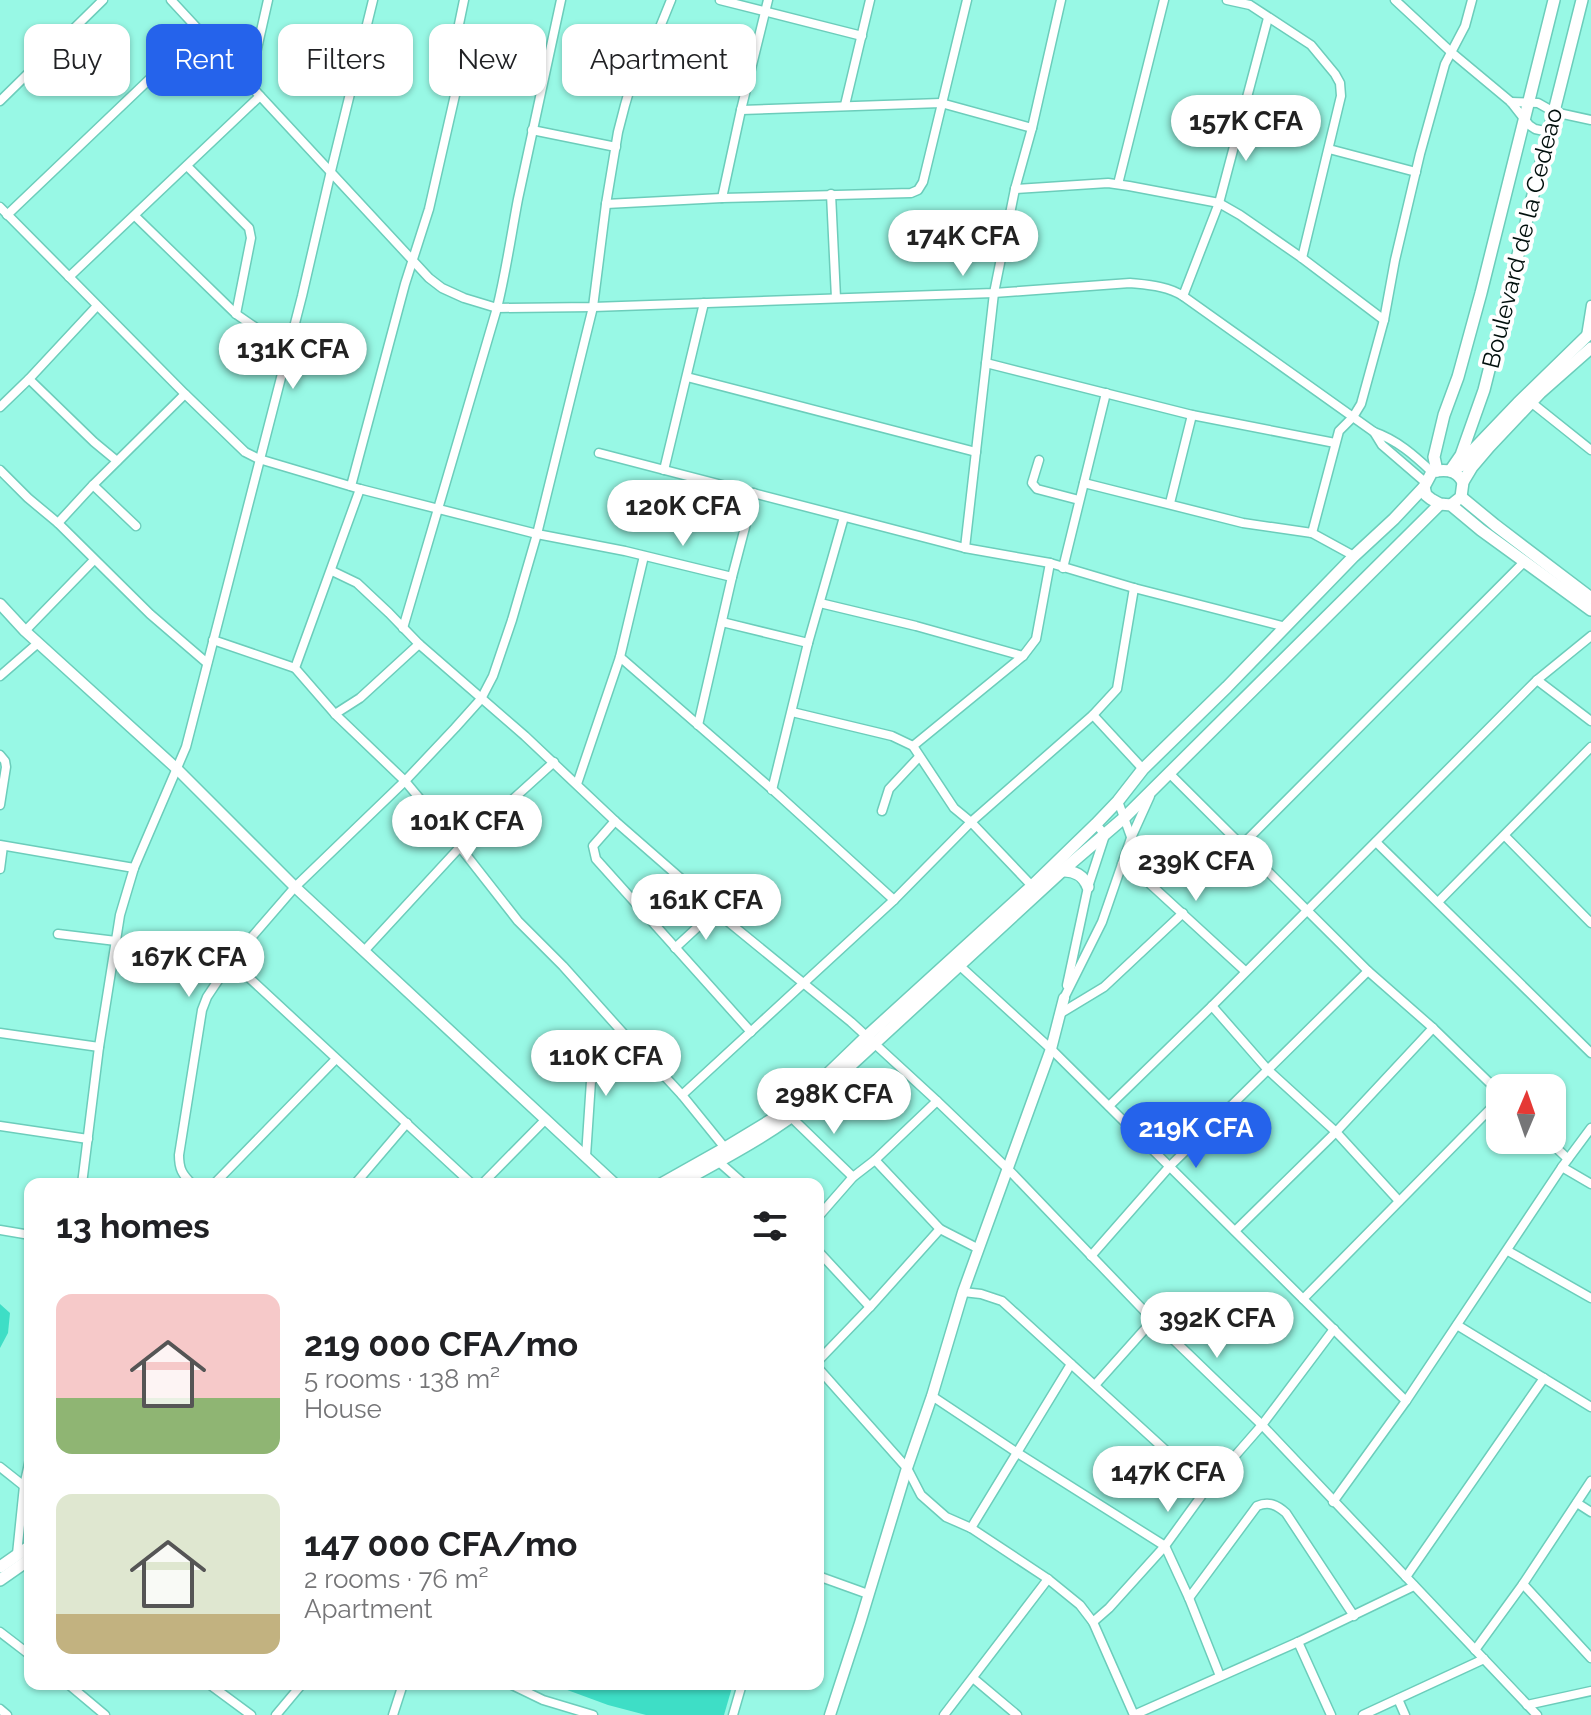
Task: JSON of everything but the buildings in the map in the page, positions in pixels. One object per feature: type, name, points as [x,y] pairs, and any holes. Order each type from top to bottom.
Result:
[{"type":"main road","name":"Boulevard de la Cedeao","points":[[1429,478],[1444,415],[1481,293],[1554,0]]},
{"type":"main road","name":"Boulevard de la Cedeao","points":[[1456,475],[1484,390],[1582,0]]},
{"type":"main road","points":[[1589,334],[1473,450],[1456,475],[1461,497],[1591,598]]},
{"type":"main road","points":[[689,1178],[792,1118],[1096,824],[1143,769],[1286,627],[1429,478],[1456,475],[1472,467],[1532,403],[1591,348]]},
{"type":"main road","points":[[1475,415],[1481,423],[1497,425]]},
{"type":"main road","points":[[1429,478],[1426,495],[1445,504],[1591,610]]},
{"type":"main road","points":[[672,1178],[786,1111],[960,966],[1125,817],[1445,504],[1461,497]]},
{"type":"main road","points":[[1062,871],[1075,873],[1086,881],[1088,887]]},
{"type":"main road","points":[[0,1567],[24,1550]]},
{"type":"main road","points":[[0,1580],[24,1563]]},
{"type":"street","points":[[0,101],[103,0]]},
{"type":"street","points":[[171,0],[193,24]]},
{"type":"street","points":[[262,27],[268,0]]},
{"type":"street","points":[[83,1178],[120,915],[134,868],[186,747],[288,350],[373,0]]},
{"type":"street","points":[[295,668],[332,571],[405,284],[429,209],[463,60],[458,29],[464,0]]},
{"type":"street","points":[[403,628],[497,308],[561,0]]},
{"type":"street","points":[[185,1178],[181,1174],[179,1155],[202,1010],[207,997],[231,961],[295,887],[405,781],[481,699],[493,676],[537,534],[593,307],[606,204],[630,88],[671,0]]},
{"type":"street","points":[[720,0],[862,36]]},
{"type":"street","points":[[722,198],[768,0]]},
{"type":"street","points":[[845,105],[870,0]]},
{"type":"street","points":[[606,204],[911,193],[918,190],[923,182],[967,0]]},
{"type":"street","points":[[965,548],[994,293],[1015,189],[1061,0]]},
{"type":"street","points":[[1118,184],[1164,0]]},
{"type":"street","points":[[1227,0],[1253,2],[1268,18],[1311,45],[1340,83],[1341,96],[1302,258]]},
{"type":"street","points":[[1395,0],[1511,102],[1524,120],[1535,129],[1549,132]]},
{"type":"street","points":[[1312,533],[1339,431],[1361,404],[1445,64],[1465,26],[1472,0]]},
{"type":"street","points":[[1183,296],[1219,203],[1268,18]]},
{"type":"street","points":[[7,215],[146,82]]},
{"type":"street","points":[[69,277],[260,96],[413,263],[442,288],[464,298],[497,308],[593,307],[994,293],[1130,283],[1166,288],[1183,296],[1374,432],[1382,445],[1429,478]]},
{"type":"street","points":[[1511,102],[1547,106],[1554,112],[1591,120]]},
{"type":"street","points":[[741,110],[941,103],[1032,128]]},
{"type":"street","points":[[532,130],[616,147]]},
{"type":"street","points":[[1329,149],[1416,172]]},
{"type":"street","points":[[187,166],[249,228],[251,238],[236,314]]},
{"type":"street","points":[[1015,189],[1108,183],[1219,203],[1302,258],[1384,320]]},
{"type":"street","points":[[831,194],[836,298]]},
{"type":"street","points":[[0,207],[96,307],[245,452],[355,488],[537,534],[732,577]]},
{"type":"street","points":[[135,216],[236,314],[288,350]]},
{"type":"street","points":[[664,470],[704,303]]},
{"type":"street","points":[[1589,334],[1591,305]]},
{"type":"street","points":[[0,407],[96,307]]},
{"type":"street","points":[[986,363],[1192,415],[1335,443]]},
{"type":"street","points":[[687,377],[976,452]]},
{"type":"street","points":[[29,379],[117,461]]},
{"type":"street","points":[[1063,568],[1106,393]]},
{"type":"street","points":[[58,523],[185,394]]},
{"type":"street","points":[[1532,403],[1591,450]]},
{"type":"street","points":[[1170,503],[1192,415]]},
{"type":"street","points":[[599,453],[965,548],[1050,563],[1286,627]]},
{"type":"street","points":[[1039,460],[1033,487],[1079,500]]},
{"type":"street","points":[[0,470],[150,614],[207,663]]},
{"type":"street","points":[[1084,483],[1243,523],[1312,533],[1354,556]]},
{"type":"street","points":[[93,485],[136,526]]},
{"type":"street","points":[[698,725],[754,493]]},
{"type":"street","points":[[772,790],[808,643],[844,517]]},
{"type":"street","points":[[577,784],[620,657],[644,556]]},
{"type":"street","points":[[25,631],[94,560]]},
{"type":"street","points":[[1242,845],[1524,562]]},
{"type":"street","points":[[913,746],[1023,656],[1036,639],[1050,563]]},
{"type":"street","points":[[332,571],[357,583],[419,644],[554,762],[715,911],[870,1040],[937,1101],[1009,1170],[1153,1320],[1262,1425],[1537,1715]]},
{"type":"street","points":[[682,1095],[894,900],[971,822],[1093,715],[1117,689],[1134,588]]},
{"type":"street","points":[[820,603],[1023,656]]},
{"type":"street","points":[[0,604],[25,631],[177,769],[295,887],[609,1178]]},
{"type":"street","points":[[722,622],[808,643]]},
{"type":"street","points":[[1109,1106],[1537,680],[1591,636]]},
{"type":"street","points":[[213,640],[295,668],[335,714],[405,781],[518,921],[682,1095],[725,1148]]},
{"type":"street","points":[[0,676],[38,643]]},
{"type":"street","points":[[335,714],[360,698],[419,644]]},
{"type":"street","points":[[620,657],[894,900]]},
{"type":"street","points":[[1537,680],[1591,721]]},
{"type":"street","points":[[792,712],[892,736],[913,746],[954,808],[1032,886]]},
{"type":"street","points":[[1093,715],[1143,769]]},
{"type":"street","points":[[1438,902],[1591,747]]},
{"type":"street","points":[[0,755],[6,767],[0,805]]},
{"type":"street","points":[[882,811],[889,789],[919,757]]},
{"type":"street","points":[[365,950],[460,847],[554,762]]},
{"type":"street","points":[[1169,773],[1368,971],[1433,1028],[1486,1082]]},
{"type":"street","points":[[1064,998],[1102,922],[1131,838],[1153,790]]},
{"type":"street","points":[[1118,801],[1131,838]]},
{"type":"street","points":[[615,821],[593,846],[596,859],[751,1032]]},
{"type":"street","points":[[830,1715],[963,1292],[1051,1049],[1088,887],[1105,835],[1096,824]]},
{"type":"street","points":[[1505,836],[1591,922]]},
{"type":"street","points":[[1376,842],[1591,1053]]},
{"type":"street","points":[[0,869],[1,845],[134,868]]},
{"type":"street","points":[[1122,864],[1149,883],[1245,971]]},
{"type":"street","points":[[675,948],[715,911]]},
{"type":"street","points":[[1061,1013],[1104,987],[1183,913]]},
{"type":"street","points":[[58,934],[116,941]]},
{"type":"street","points":[[231,961],[466,1178]]},
{"type":"street","points":[[960,966],[1051,1049],[1406,1401]]},
{"type":"street","points":[[1091,1256],[1170,1166],[1368,971]]},
{"type":"street","points":[[1212,1006],[1268,1070],[1336,1132],[1399,1201]]},
{"type":"street","points":[[1235,1231],[1336,1132],[1433,1028]]},
{"type":"street","points":[[0,1033],[99,1047]]},
{"type":"street","points":[[586,1156],[591,1081],[632,1043]]},
{"type":"street","points":[[220,1178],[336,1059]]},
{"type":"street","points":[[824,1210],[853,1177],[937,1101]]},
{"type":"street","points":[[1303,1299],[1486,1111]]},
{"type":"street","points":[[792,1118],[853,1177]]},
{"type":"street","points":[[488,1178],[546,1119]]},
{"type":"street","points":[[360,1178],[407,1123]]},
{"type":"street","points":[[0,1126],[88,1139]]},
{"type":"street","points":[[1333,1502],[1406,1401],[1591,1128]]},
{"type":"street","points":[[1558,1154],[1591,1184]]},
{"type":"street","points":[[875,1160],[940,1229],[979,1249]]},
{"type":"street","points":[[719,1162],[737,1178]]},
{"type":"street","points":[[824,1355],[940,1229]]},
{"type":"street","points":[[0,1230],[24,1234]]},
{"type":"street","points":[[1508,1251],[1591,1298]]},
{"type":"street","points":[[824,1257],[870,1307]]},
{"type":"street","points":[[963,1292],[1002,1301],[1207,1488]]},
{"type":"street","points":[[1095,1385],[1153,1320]]},
{"type":"street","points":[[1457,1325],[1591,1407]]},
{"type":"street","points":[[1093,1622],[1165,1546],[1207,1488],[1262,1425],[1334,1329]]},
{"type":"street","points":[[971,1528],[1071,1364]]},
{"type":"street","points":[[824,1375],[907,1468],[921,1495],[946,1517],[971,1528],[1048,1579],[1080,1605],[1093,1622],[1134,1715],[1414,1586]]},
{"type":"street","points":[[1406,1577],[1544,1378]]},
{"type":"street","points":[[932,1396],[1165,1546],[1220,1676]]},
{"type":"street","points":[[0,1467],[24,1486],[17,1554]]},
{"type":"street","points":[[1475,1650],[1591,1481]]},
{"type":"street","points":[[1189,1598],[1257,1506],[1264,1503],[1280,1507],[1286,1513],[1354,1616]]},
{"type":"street","points":[[1577,1503],[1591,1512]]},
{"type":"street","points":[[824,1578],[868,1594]]},
{"type":"street","points":[[944,1715],[1048,1579]]},
{"type":"street","points":[[1523,1584],[1591,1658]]},
{"type":"street","points":[[0,1632],[24,1650]]},
{"type":"street","points":[[1298,1642],[1331,1715]]},
{"type":"street","points":[[1363,1715],[1484,1659]]},
{"type":"street","points":[[973,1678],[1017,1715]]},
{"type":"street","points":[[75,1690],[105,1715]]},
{"type":"street","points":[[217,1690],[251,1715]]},
{"type":"street","points":[[276,1715],[297,1690]]},
{"type":"street","points":[[393,1715],[401,1690]]},
{"type":"street","points":[[522,1690],[543,1700],[593,1715]]},
{"type":"street","points":[[733,1715],[740,1690]]},
{"type":"street","points":[[1527,1705],[1591,1691]]},
{"type":"street","points":[[1398,1699],[1405,1715]]},
{"type":"street","points":[[0,1709],[7,1715]]},
{"type":"shaded area","points":[[0,1304],[10,1313],[8,1333],[0,1348]]},
{"type":"shaded area","points":[[567,1690],[731,1690],[724,1715],[646,1715]]}]
